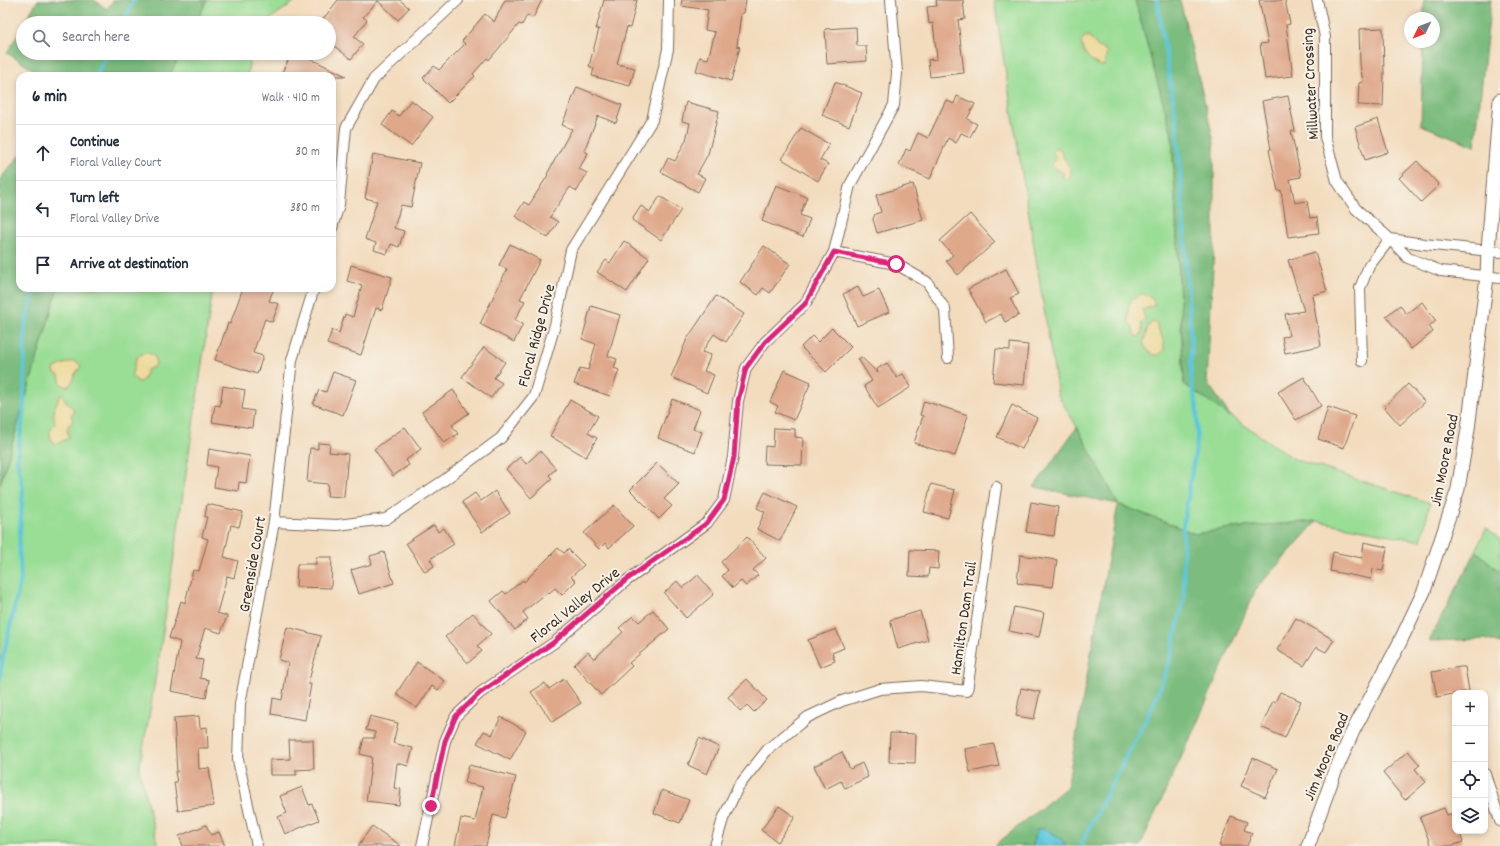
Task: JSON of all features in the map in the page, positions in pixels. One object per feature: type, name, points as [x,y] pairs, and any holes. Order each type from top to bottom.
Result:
[{"type":"street","points":[[336,216],[340,204],[346,128],[374,79],[458,0]]},
{"type":"street","name":"Floral Ridge Drive","points":[[274,522],[337,526],[386,519],[443,481],[501,438],[534,396],[556,325],[571,250],[652,120],[668,49],[669,0]]},
{"type":"street","name":"Floral Valley Drive","points":[[422,846],[445,741],[456,716],[480,693],[554,642],[626,580],[707,523],[724,500],[734,457],[738,401],[746,368],[765,342],[805,304],[834,252],[850,185],[894,105],[897,73],[891,0]]},
{"type":"street","name":"Millwater Crossing","points":[[1317,0],[1325,37],[1325,137],[1337,181],[1356,209],[1390,239],[1408,258],[1441,271],[1494,278]]},
{"type":"street","name":"Jim Moore Road","points":[[1308,846],[1334,774],[1353,730],[1399,644],[1424,591],[1446,529],[1458,489],[1494,278],[1500,100]]},
{"type":"street","points":[[1362,361],[1360,288],[1369,266],[1390,239],[1494,251]]},
{"type":"street","points":[[834,252],[896,264],[927,282],[945,310],[948,358]]},
{"type":"street","name":"Greenside Court","points":[[257,846],[238,760],[240,704],[274,522],[292,360],[313,292]]},
{"type":"street","name":"Hamilton Dam Trail","points":[[715,846],[723,819],[738,787],[768,750],[808,717],[842,701],[880,689],[921,686],[967,691],[996,487]]},
{"type":"street","points":[[1488,783],[1500,821]]},
{"type":"green space","points":[[38,0],[94,0],[107,9],[114,0],[207,0],[199,16],[28,16]]},
{"type":"green space","points":[[207,0],[297,0],[274,16],[199,16]]},
{"type":"green space","points":[[994,0],[1135,0],[1172,135],[1184,384],[1294,459],[1430,503],[1421,541],[1317,521],[1231,528],[1196,534],[1118,504],[1077,427],[1058,395]]},
{"type":"green space","points":[[1135,0],[1180,0],[1214,142],[1214,246],[1207,382],[1231,417],[1184,384],[1172,135]]},
{"type":"green space","points":[[1424,0],[1491,0],[1475,146],[1421,125],[1423,48],[1440,48],[1440,12],[1424,12]]},
{"type":"green space","points":[[16,37],[16,59],[7,53]]},
{"type":"green space","points":[[18,60],[177,60],[171,72],[37,72]]},
{"type":"green space","points":[[177,60],[250,60],[248,72],[171,72]]},
{"type":"green space","points":[[16,160],[16,292],[57,292],[0,485],[0,179]]},
{"type":"green space","points":[[57,292],[212,292],[162,638],[139,769],[158,846],[0,846],[0,485]]},
{"type":"green space","points":[[1077,427],[1118,504],[1034,487]]},
{"type":"green space","points":[[1118,504],[1196,534],[1231,528],[1317,521],[1256,589],[1193,732],[1140,846],[1067,846],[1055,835],[1040,828],[1034,838],[1033,846],[994,846],[1067,787]]},
{"type":"green space","points":[[1486,528],[1500,540],[1500,572],[1476,551]]},
{"type":"green space","points":[[1476,551],[1500,572],[1500,644],[1485,639],[1429,641]]},
{"type":"sand","points":[[1086,36],[1090,37],[1097,46],[1107,51],[1104,66],[1095,63],[1088,58],[1083,50],[1081,41]]},
{"type":"sand","points":[[1057,148],[1060,149],[1071,171],[1069,178],[1066,180],[1062,177],[1064,174],[1052,165],[1056,157],[1052,152]]},
{"type":"sand","points":[[1141,294],[1150,297],[1155,305],[1142,310],[1145,319],[1141,323],[1142,331],[1140,336],[1137,337],[1134,334],[1133,327],[1128,322],[1128,308],[1132,300]]},
{"type":"sand","points":[[1152,322],[1156,323],[1164,342],[1164,350],[1159,355],[1151,353],[1143,343],[1148,327]]},
{"type":"sand","points":[[141,354],[151,354],[155,357],[156,364],[147,370],[143,380],[139,382],[131,376],[136,359]]},
{"type":"sand","points":[[74,361],[81,366],[80,369],[75,374],[70,385],[64,386],[61,384],[59,375],[55,374],[54,369]]},
{"type":"sand","points":[[61,394],[73,408],[74,411],[71,415],[73,421],[67,428],[69,438],[54,444],[50,436],[50,431],[55,424],[55,409]]},
{"type":"water","points":[[1040,828],[1055,835],[1067,846],[1033,846],[1037,830]]},
{"type":"building","points":[[338,0],[400,0],[409,8],[398,20],[378,1],[363,17],[367,20],[354,37],[363,44],[351,59],[336,47],[336,16],[325,16]]},
{"type":"building","points":[[505,0],[542,0],[533,18],[527,15],[522,25],[519,24],[489,60],[487,58],[473,74],[475,76],[448,103],[423,78],[434,66],[439,70],[465,44],[462,41],[485,14],[494,22]]},
{"type":"building","points":[[604,0],[637,0],[630,28],[627,27],[617,64],[635,68],[630,86],[592,76],[594,68],[589,66],[599,29],[596,29]]},
{"type":"building","points":[[682,0],[746,0],[744,13],[741,13],[737,46],[740,47],[731,81],[696,71],[700,57],[708,59],[715,32],[705,30],[708,10],[681,6]]},
{"type":"building","points":[[936,0],[963,0],[965,19],[958,20],[964,73],[930,77],[928,60],[937,59],[933,23],[929,24],[927,7],[937,6]]},
{"type":"building","points":[[1259,0],[1285,0],[1290,24],[1286,25],[1293,76],[1265,79],[1260,44],[1268,43]]},
{"type":"building","points":[[856,27],[857,46],[866,46],[867,61],[827,64],[825,29]]},
{"type":"building","points":[[1383,28],[1383,106],[1358,105],[1359,83],[1363,82],[1360,64],[1359,29]]},
{"type":"building","points":[[288,60],[313,60],[346,76],[336,76],[336,72],[282,72]]},
{"type":"building","points":[[835,82],[862,93],[849,126],[822,115]]},
{"type":"building","points":[[577,87],[622,105],[616,123],[598,116],[584,151],[588,153],[579,169],[587,173],[577,191],[570,187],[550,217],[558,222],[548,238],[515,216],[524,202],[529,205],[548,175],[547,174],[572,129],[562,125]]},
{"type":"building","points":[[957,96],[975,104],[967,119],[977,124],[970,137],[961,133],[956,143],[948,138],[930,179],[899,165],[906,149],[910,151],[918,133],[928,138],[946,100],[954,104]]},
{"type":"building","points":[[1288,96],[1295,131],[1291,131],[1301,177],[1290,179],[1295,203],[1307,201],[1310,218],[1317,217],[1319,233],[1288,237],[1281,190],[1278,191],[1269,150],[1271,149],[1262,101]]},
{"type":"building","points":[[411,100],[433,117],[411,146],[382,125],[392,111],[399,116]]},
{"type":"building","points":[[686,102],[719,111],[708,154],[697,174],[705,178],[698,192],[661,172],[668,158],[675,161],[686,140],[690,123],[682,121]]},
{"type":"building","points":[[1378,119],[1388,152],[1365,160],[1355,127]]},
{"type":"building","points":[[801,128],[829,144],[820,160],[828,164],[818,181],[782,159]]},
{"type":"building","points":[[373,154],[420,163],[411,207],[401,205],[394,228],[404,231],[399,247],[391,244],[387,254],[374,250],[376,243],[365,239],[377,201],[365,198]]},
{"type":"building","points":[[1417,161],[1439,185],[1421,202],[1399,178]]},
{"type":"building","points":[[913,184],[923,220],[877,233],[873,219],[875,214],[881,212],[876,195]]},
{"type":"building","points":[[776,185],[807,197],[800,215],[810,219],[803,237],[762,221]]},
{"type":"building","points":[[660,196],[681,210],[661,240],[632,220],[641,206],[650,212]]},
{"type":"building","points":[[970,214],[995,242],[958,275],[946,261],[953,255],[940,241]]},
{"type":"building","points":[[624,241],[649,258],[627,292],[597,272],[606,260],[610,263]]},
{"type":"building","points":[[510,244],[540,260],[520,299],[525,301],[515,320],[523,324],[514,342],[480,324],[507,269],[499,265]]},
{"type":"building","points":[[764,246],[790,264],[770,293],[763,288],[758,295],[740,282]]},
{"type":"building","points":[[1315,252],[1327,291],[1312,295],[1321,346],[1285,353],[1282,337],[1289,336],[1285,314],[1304,311],[1288,260]]},
{"type":"building","points":[[351,265],[392,277],[382,310],[376,308],[361,355],[327,344],[332,330],[339,333],[345,314],[353,317],[362,285],[347,281]]},
{"type":"building","points":[[1006,269],[1019,294],[1010,298],[1019,315],[1005,322],[1001,314],[986,322],[968,289]]},
{"type":"building","points":[[858,287],[863,297],[879,290],[889,312],[857,326],[843,294]]},
{"type":"building","points":[[242,292],[272,292],[269,301],[279,304],[272,322],[265,319],[253,353],[263,356],[257,374],[215,360],[228,323],[230,324]]},
{"type":"building","points":[[716,296],[744,314],[726,342],[714,334],[702,352],[711,355],[704,371],[714,375],[707,393],[671,377],[687,339]]},
{"type":"building","points":[[1422,302],[1436,321],[1429,326],[1433,332],[1411,349],[1386,316],[1400,305],[1406,314]]},
{"type":"building","points":[[591,306],[620,315],[608,356],[617,359],[614,368],[619,370],[610,396],[574,384],[580,368],[588,370],[596,344],[582,339]]},
{"type":"building","points":[[832,328],[851,347],[826,372],[801,347],[812,336],[818,342]]},
{"type":"building","points":[[1010,343],[1028,345],[1024,385],[993,382],[996,349],[1010,350]]},
{"type":"building","points":[[484,347],[505,362],[494,378],[502,383],[491,398],[462,377]]},
{"type":"building","points":[[861,357],[878,373],[877,369],[887,363],[897,378],[903,374],[911,387],[878,408],[864,386],[872,381],[858,359]]},
{"type":"building","points":[[784,370],[811,382],[794,420],[775,412],[778,406],[770,402]]},
{"type":"building","points":[[333,372],[356,380],[343,415],[313,404],[319,390],[326,392]]},
{"type":"building","points":[[1304,377],[1321,406],[1296,420],[1278,392]]},
{"type":"building","points":[[1408,384],[1425,402],[1400,425],[1384,407]]},
{"type":"building","points":[[223,386],[245,390],[242,409],[254,411],[252,428],[212,422],[215,405],[220,406]]},
{"type":"building","points":[[453,390],[469,413],[452,425],[458,434],[444,443],[422,412]]},
{"type":"building","points":[[672,399],[700,410],[693,429],[702,432],[695,452],[658,438]]},
{"type":"building","points":[[570,400],[598,416],[588,433],[597,438],[586,457],[550,436]]},
{"type":"building","points":[[924,401],[968,415],[955,456],[914,443],[923,416],[920,415]]},
{"type":"building","points":[[1012,405],[1037,418],[1022,449],[997,437]]},
{"type":"building","points":[[1328,407],[1355,416],[1344,448],[1318,439]]},
{"type":"building","points":[[405,427],[421,449],[406,460],[409,465],[393,476],[374,449]]},
{"type":"building","points":[[774,428],[795,429],[795,437],[803,438],[802,465],[764,464],[765,446],[773,447]]},
{"type":"building","points":[[318,443],[330,444],[329,452],[348,454],[344,497],[327,496],[328,484],[307,482],[310,448],[318,449]]},
{"type":"building","points":[[209,449],[250,456],[246,483],[239,482],[238,491],[214,487],[217,467],[207,465]]},
{"type":"building","points":[[540,451],[556,469],[549,475],[552,479],[531,498],[506,469],[520,457],[526,464]]},
{"type":"building","points":[[657,463],[679,484],[664,499],[672,506],[659,519],[630,490]]},
{"type":"building","points":[[931,484],[955,490],[948,518],[924,512]]},
{"type":"building","points":[[495,491],[510,513],[482,532],[462,502],[475,493],[481,501]]},
{"type":"building","points":[[765,492],[797,507],[780,541],[757,529],[765,512],[757,508]]},
{"type":"building","points":[[1031,502],[1058,507],[1054,536],[1026,532]]},
{"type":"building","points":[[207,504],[243,512],[239,527],[231,525],[224,557],[238,561],[234,578],[227,576],[217,613],[227,616],[221,633],[205,628],[196,659],[203,660],[200,678],[209,680],[206,698],[171,691],[180,642],[169,638],[181,601],[185,603],[193,570],[199,571],[208,539],[202,537],[207,517],[205,517]]},
{"type":"building","points":[[614,505],[633,526],[609,548],[605,543],[599,549],[584,533]]},
{"type":"building","points":[[434,525],[438,532],[444,528],[454,544],[430,559],[434,566],[425,572],[406,543]]},
{"type":"building","points":[[747,537],[766,558],[753,570],[758,575],[746,586],[741,581],[733,588],[722,576],[728,570],[721,562]]},
{"type":"building","points":[[1364,542],[1387,547],[1383,571],[1373,569],[1371,579],[1330,571],[1333,552],[1362,558]]},
{"type":"building","points":[[558,548],[564,553],[568,549],[584,565],[571,577],[576,581],[562,595],[555,588],[523,612],[528,619],[515,630],[491,601],[503,591],[506,594],[523,580],[524,582]]},
{"type":"building","points":[[910,550],[939,551],[938,569],[929,568],[928,577],[909,576]]},
{"type":"building","points":[[384,552],[394,583],[359,594],[351,570],[372,564],[370,556]]},
{"type":"building","points":[[1020,555],[1057,560],[1053,587],[1017,583]]},
{"type":"building","points":[[316,557],[332,557],[331,588],[296,587],[297,564],[316,564]]},
{"type":"building","points":[[698,575],[714,594],[686,618],[664,593],[677,581],[683,588]]},
{"type":"building","points":[[1014,607],[1044,613],[1039,637],[1009,631]]},
{"type":"building","points":[[653,610],[669,629],[629,663],[632,666],[601,695],[574,665],[588,652],[594,659],[623,632],[619,628],[633,616],[639,622]]},
{"type":"building","points":[[920,611],[928,640],[898,649],[890,620]]},
{"type":"building","points":[[473,613],[491,634],[477,646],[482,651],[468,663],[445,637]]},
{"type":"building","points":[[1296,618],[1334,640],[1326,652],[1316,647],[1304,666],[1277,650]]},
{"type":"building","points":[[287,627],[321,636],[308,684],[311,684],[305,720],[271,714],[273,698],[282,700],[288,663],[279,660]]},
{"type":"building","points":[[836,629],[844,648],[832,653],[835,661],[820,667],[808,640]]},
{"type":"building","points":[[417,662],[445,681],[438,690],[432,686],[417,708],[396,694]]},
{"type":"building","points":[[1465,667],[1469,690],[1452,690],[1452,694],[1437,697],[1432,672]]},
{"type":"building","points":[[564,679],[581,703],[552,722],[531,692],[545,683],[549,689]]},
{"type":"building","points":[[747,679],[767,700],[754,712],[747,705],[740,711],[728,697]]},
{"type":"building","points":[[1021,688],[1040,692],[1034,719],[1016,716]]},
{"type":"building","points":[[1280,692],[1301,701],[1285,738],[1261,727],[1273,701],[1275,702]]},
{"type":"building","points":[[199,716],[200,728],[207,727],[208,748],[198,748],[199,769],[209,768],[214,806],[178,811],[174,782],[177,782],[175,772],[177,772],[174,718]]},
{"type":"building","points":[[370,716],[398,723],[393,743],[413,748],[408,766],[397,763],[394,788],[401,789],[399,805],[366,801],[372,757],[360,754],[364,738],[375,738],[375,732],[366,730]]},
{"type":"building","points":[[501,717],[526,731],[510,760],[477,743],[484,731],[492,735]]},
{"type":"building","points":[[890,733],[916,734],[915,763],[889,762]]},
{"type":"building","points":[[699,738],[719,747],[707,774],[688,765]]},
{"type":"building","points":[[289,740],[313,740],[314,769],[295,770],[297,775],[270,775],[270,760],[290,759]]},
{"type":"building","points":[[994,744],[999,766],[970,772],[965,749]]},
{"type":"building","points":[[1408,751],[1420,765],[1415,769],[1426,782],[1405,800],[1383,773]]},
{"type":"building","points":[[842,752],[850,769],[862,763],[868,777],[845,788],[841,781],[825,789],[814,766]]},
{"type":"building","points":[[1253,758],[1278,769],[1265,797],[1241,786]]},
{"type":"building","points":[[469,765],[516,777],[505,818],[493,815],[486,846],[455,846],[461,818],[475,821],[483,787],[465,783]]},
{"type":"building","points":[[302,787],[309,805],[312,804],[319,820],[285,834],[278,817],[287,813],[280,796]]},
{"type":"building","points":[[662,790],[689,800],[680,823],[654,813]]},
{"type":"building","points":[[779,806],[795,817],[778,842],[761,830]]},
{"type":"building","points":[[1444,808],[1447,815],[1452,813],[1452,834],[1460,834],[1463,842],[1451,846],[1431,846],[1420,817]]},
{"type":"building","points":[[1231,816],[1247,822],[1244,830],[1252,833],[1247,846],[1219,846]]},
{"type":"building","points":[[206,825],[211,835],[219,832],[225,846],[183,846],[179,836]]},
{"type":"building","points":[[372,826],[401,846],[358,846]]},
{"type":"waterway","points":[[126,16],[134,0]]},
{"type":"waterway","points":[[1080,846],[1154,703],[1169,663],[1184,598],[1183,526],[1197,441],[1197,407],[1191,381],[1191,339],[1177,123],[1157,0]]},
{"type":"waterway","points":[[98,72],[104,60]]},
{"type":"waterway","points":[[0,680],[1,667],[21,578],[19,546],[23,488],[17,460],[24,408],[25,327],[33,292]]},
{"type":"route","points":[[431,806],[445,741],[456,716],[480,693],[554,642],[626,580],[707,523],[724,500],[734,457],[738,401],[746,368],[765,342],[805,304],[834,252],[896,264]]}]
